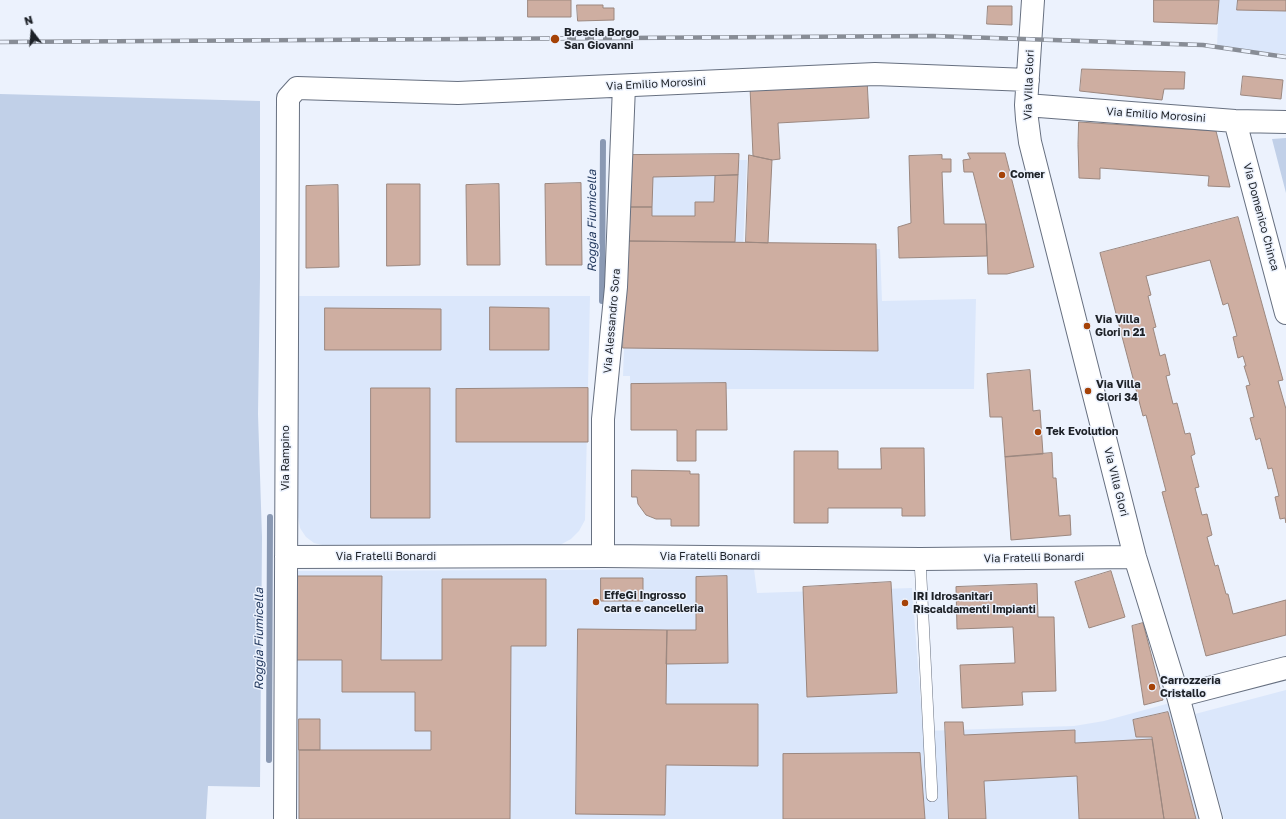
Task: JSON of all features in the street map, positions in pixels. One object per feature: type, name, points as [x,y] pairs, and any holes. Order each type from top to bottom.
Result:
[{"type":"street","name":"Via Villa Glori","points":[[1033,0],[1026,105],[1032,148],[1135,557],[1178,696],[1211,819]]},
{"type":"street","name":"Via Emilio Morosini","points":[[288,98],[297,88],[458,93],[870,74],[1028,80]]},
{"type":"street","name":"Via Alessandro Sora","points":[[603,556],[603,419],[616,287],[624,86]]},
{"type":"street","name":"Via Rampino","points":[[285,819],[288,98]]},
{"type":"street","name":"Via Emilio Morosini","points":[[1026,105],[1235,121],[1286,122]]},
{"type":"street","name":"Via Domenico Chinca","points":[[1235,121],[1286,313]]},
{"type":"street","name":"Via Fratelli Bonardi","points":[[286,557],[603,556],[920,559],[1135,557]]},
{"type":"street","points":[[1178,696],[1286,668]]},
{"type":"lane","points":[[920,559],[932,796]]},
{"type":"shaded area","points":[[1219,0],[1286,0],[1286,54],[1217,47]]},
{"type":"shaded area","points":[[0,94],[260,101],[258,414],[262,537],[260,787],[208,786],[206,819],[0,819]]},
{"type":"shaded area","points":[[1286,138],[1286,193],[1272,139]]},
{"type":"shaded area","points":[[747,160],[743,248],[880,249],[882,301],[976,299],[974,389],[630,389],[630,376],[623,376],[631,161]]},
{"type":"shaded area","points":[[298,296],[590,296],[585,520],[579,531],[571,539],[560,545],[326,546],[314,543],[306,537],[300,528],[298,517]]},
{"type":"shaded area","points":[[754,569],[757,593],[912,588],[923,731],[1074,726],[1104,721],[1170,703],[1199,819],[298,819],[293,571]]},
{"type":"shaded area","points":[[1286,690],[1286,819],[1224,819],[1195,714]]},
{"type":"building","points":[[528,0],[571,0],[571,17],[528,17]]},
{"type":"building","points":[[1154,0],[1219,0],[1217,24],[1154,22]]},
{"type":"building","points":[[1238,0],[1286,0],[1286,11],[1237,10]]},
{"type":"building","points":[[577,5],[603,5],[603,8],[614,8],[614,20],[578,21]]},
{"type":"building","points":[[988,6],[1012,6],[1012,25],[987,24]]},
{"type":"building","points":[[1082,69],[1185,72],[1184,89],[1164,89],[1162,100],[1080,91]]},
{"type":"building","points":[[1243,76],[1283,80],[1281,99],[1241,95]]},
{"type":"building","points":[[867,79],[869,118],[778,123],[780,159],[772,160],[753,156],[750,87]]},
{"type":"building","points":[[1079,122],[1216,131],[1230,187],[1208,186],[1209,176],[1100,168],[1100,179],[1079,178]]},
{"type":"building","points":[[968,153],[1005,153],[1034,267],[1007,274],[988,274],[986,224],[973,172],[964,172],[963,160],[970,159]]},
{"type":"building","points":[[739,154],[738,175],[653,177],[652,207],[629,207],[630,155]]},
{"type":"building","points":[[749,155],[772,160],[768,243],[746,242]]},
{"type":"building","points":[[942,155],[942,159],[951,159],[951,172],[942,172],[944,224],[986,224],[987,256],[899,258],[898,227],[911,223],[909,156]]},
{"type":"building","points":[[738,175],[735,242],[627,241],[629,207],[652,207],[652,216],[695,216],[695,202],[714,202],[715,176]]},
{"type":"building","points":[[581,183],[582,265],[546,265],[545,184]]},
{"type":"building","points":[[387,184],[420,184],[420,265],[387,266]]},
{"type":"building","points":[[499,184],[500,265],[467,265],[466,185]]},
{"type":"building","points":[[338,185],[339,267],[306,268],[306,186]]},
{"type":"building","points":[[1238,217],[1283,380],[1278,381],[1286,409],[1286,523],[1285,518],[1280,519],[1275,497],[1279,496],[1272,468],[1268,469],[1260,438],[1256,440],[1250,418],[1254,417],[1246,386],[1250,385],[1244,366],[1246,366],[1243,356],[1238,358],[1233,337],[1237,336],[1228,303],[1223,305],[1210,260],[1146,276],[1151,295],[1148,296],[1156,327],[1153,328],[1160,356],[1165,354],[1170,375],[1166,376],[1173,404],[1177,403],[1185,434],[1190,433],[1195,454],[1191,456],[1199,487],[1195,488],[1202,515],[1207,514],[1212,535],[1207,537],[1215,566],[1218,565],[1233,614],[1286,600],[1286,635],[1206,656],[1162,492],[1166,491],[1146,415],[1143,416],[1100,253]]},
{"type":"building","points":[[627,241],[876,244],[878,351],[623,348]]},
{"type":"building","points":[[490,307],[549,308],[549,350],[490,350]]},
{"type":"building","points":[[325,308],[441,309],[441,350],[325,350]]},
{"type":"building","points":[[1030,370],[1033,411],[1040,410],[1043,454],[1005,457],[1002,417],[990,417],[987,374]]},
{"type":"building","points":[[726,383],[727,430],[696,430],[696,461],[677,461],[677,430],[631,430],[631,384]]},
{"type":"building","points":[[371,388],[430,388],[430,518],[371,518]]},
{"type":"building","points":[[588,388],[588,442],[456,442],[456,389]]},
{"type":"building","points":[[881,448],[924,448],[925,516],[902,516],[902,508],[828,508],[828,523],[794,523],[794,451],[838,451],[838,469],[881,469]]},
{"type":"building","points":[[1052,453],[1053,478],[1056,478],[1059,516],[1070,515],[1071,535],[1011,540],[1005,457]]},
{"type":"building","points":[[632,470],[690,471],[690,474],[699,474],[699,526],[671,526],[671,519],[656,519],[646,515],[638,504],[637,497],[632,497]]},
{"type":"building","points":[[1111,571],[1125,617],[1089,628],[1075,582]]},
{"type":"building","points":[[298,576],[382,576],[381,660],[442,660],[442,579],[546,579],[546,646],[511,646],[510,819],[299,819],[299,750],[431,750],[431,731],[415,731],[415,692],[342,692],[342,660],[297,660]]},
{"type":"building","points":[[727,576],[728,663],[666,664],[667,630],[696,630],[696,577]]},
{"type":"building","points":[[601,578],[643,578],[643,601],[601,601]]},
{"type":"building","points":[[891,582],[897,693],[807,697],[803,587]]},
{"type":"building","points":[[1037,584],[1038,617],[1054,617],[1056,691],[1022,692],[1023,705],[962,708],[960,665],[1015,663],[1013,627],[957,629],[956,587]]},
{"type":"building","points":[[1143,623],[1163,700],[1144,705],[1132,626]]},
{"type":"building","points":[[578,629],[667,630],[666,704],[758,704],[758,766],[666,765],[665,815],[576,814]]},
{"type":"building","points":[[1168,712],[1196,819],[1164,819],[1152,737],[1136,737],[1133,720]]},
{"type":"building","points":[[299,719],[320,719],[320,750],[299,750]]},
{"type":"building","points":[[945,722],[963,722],[964,735],[1075,730],[1075,743],[1152,739],[1164,819],[1079,819],[1077,776],[984,781],[986,819],[949,819]]},
{"type":"building","points":[[920,753],[925,819],[783,819],[783,754]]},
{"type":"waterway","name":"Roggia Fiumicella","points":[[602,301],[603,142]]},
{"type":"waterway","name":"Roggia Fiumicella","points":[[269,760],[270,517]]},
{"type":"railway","points":[[0,42],[933,36],[1203,45],[1286,57]]},
{"type":"place","name":"Brescia Borgo San Giovanni","points":[[555,39]]},
{"type":"place","name":"Comer","points":[[1002,175]]},
{"type":"place","name":"Via Villa Glori n 21","points":[[1087,326]]},
{"type":"place","name":"Via Villa Glori 34","points":[[1088,391]]},
{"type":"place","name":"Tek Evolution","points":[[1038,432]]},
{"type":"place","name":"EffeGi Ingrosso carta e cancelleria","points":[[596,602]]},
{"type":"place","name":"IRI Idrosanitari Riscaldamenti Impianti","points":[[905,603]]},
{"type":"place","name":"Carrozzeria Cristallo","points":[[1152,687]]}]
